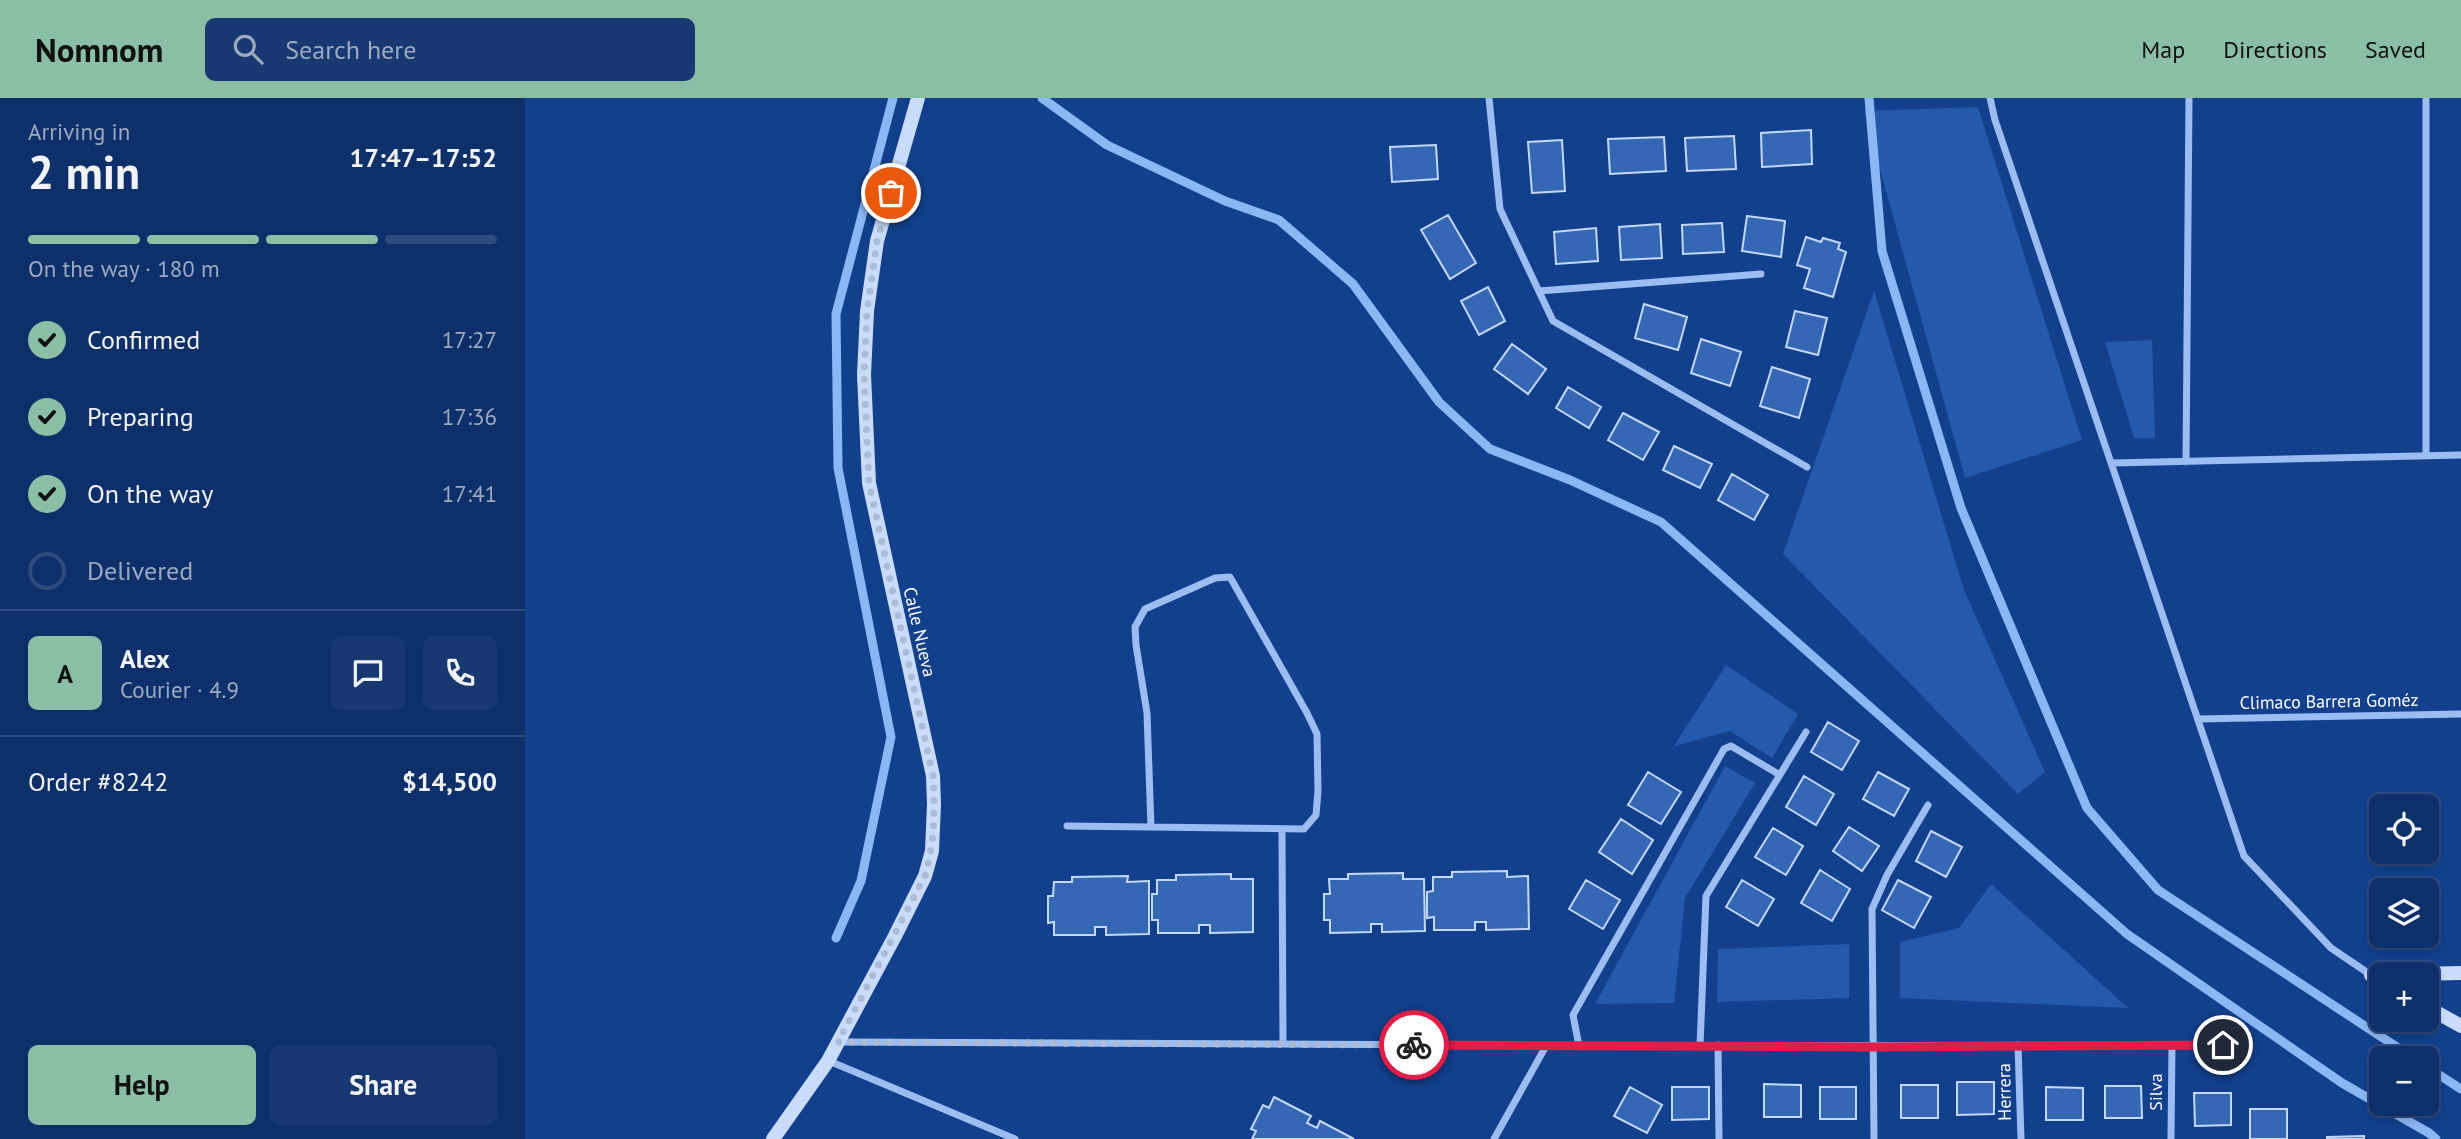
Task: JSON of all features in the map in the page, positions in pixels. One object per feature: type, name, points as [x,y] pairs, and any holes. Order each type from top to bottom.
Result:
[{"type":"street","name":"Calle Nueva","points":[[773,1139],[828,1061],[925,876],[932,851],[933,776],[869,483],[864,375],[867,311],[877,241],[918,98]]},
{"type":"street","points":[[1489,98],[1500,209],[1553,321],[1807,467]]},
{"type":"street","points":[[1990,98],[1995,120],[2244,856],[2331,948],[2369,973]]},
{"type":"street","points":[[2186,462],[2189,98]]},
{"type":"street","points":[[2425,456],[2426,98]]},
{"type":"street","points":[[1539,291],[1761,274]]},
{"type":"street","points":[[2112,463],[2461,455]]},
{"type":"street","points":[[1067,826],[1304,829],[1316,815],[1317,734],[1230,577],[1215,578],[1145,609],[1135,627],[1147,713],[1151,827]]},
{"type":"street","name":"Climaco Barrera Goméz","points":[[2198,719],[2461,713]]},
{"type":"street","points":[[1700,1046],[1706,896],[1806,732]]},
{"type":"street","points":[[1579,1046],[1573,1015],[1724,749],[1731,746],[1780,775]]},
{"type":"street","points":[[1874,1139],[1872,909],[1887,875],[1928,805]]},
{"type":"street","points":[[1282,829],[1283,1044]]},
{"type":"street","points":[[2439,974],[2461,973]]},
{"type":"street","points":[[2439,1014],[2461,1026]]},
{"type":"street","points":[[838,1042],[1874,1047],[2223,1045]]},
{"type":"street","points":[[1718,1045],[1719,1139]]},
{"type":"street","name":"Herrera","points":[[2018,1045],[2021,1139]]},
{"type":"street","name":"Silva","points":[[2171,1139],[2172,1045]]},
{"type":"street","points":[[1494,1139],[1546,1046]]},
{"type":"street","points":[[828,1061],[1015,1139]]},
{"type":"shaded area","points":[[1978,107],[2082,440],[1965,478],[1864,111]]},
{"type":"shaded area","points":[[1874,291],[1964,590],[2045,772],[2018,794],[1783,554]]},
{"type":"shaded area","points":[[2152,340],[2155,438],[2134,438],[2105,342]]},
{"type":"shaded area","points":[[1726,665],[1798,714],[1772,758],[1730,731],[1674,746]]},
{"type":"shaded area","points":[[1725,766],[1755,783],[1685,898],[1674,1003],[1595,1004]]},
{"type":"shaded area","points":[[1991,884],[2128,1008],[1900,998],[1900,942],[1959,928]]},
{"type":"shaded area","points":[[1849,944],[1849,998],[1717,1002],[1718,949]]},
{"type":"building","points":[[1811,130],[1812,164],[1762,167],[1761,133]]},
{"type":"building","points":[[1734,136],[1736,169],[1687,171],[1685,138]]},
{"type":"building","points":[[1664,137],[1666,171],[1610,174],[1608,139]]},
{"type":"building","points":[[1562,140],[1565,191],[1532,193],[1528,142]]},
{"type":"building","points":[[1436,145],[1438,179],[1392,182],[1390,147]]},
{"type":"building","points":[[1448,215],[1476,263],[1450,279],[1421,230]]},
{"type":"building","points":[[1747,216],[1785,221],[1781,257],[1742,251]]},
{"type":"building","points":[[1722,223],[1724,252],[1683,254],[1682,225]]},
{"type":"building","points":[[1660,224],[1662,258],[1621,260],[1619,227]]},
{"type":"building","points":[[1596,228],[1598,261],[1556,264],[1554,232]]},
{"type":"building","points":[[1806,237],[1821,242],[1823,238],[1840,243],[1838,249],[1846,252],[1833,297],[1804,288],[1810,269],[1797,265]]},
{"type":"building","points":[[1488,287],[1505,321],[1479,335],[1461,301]]},
{"type":"building","points":[[1644,304],[1687,317],[1678,350],[1635,338]]},
{"type":"building","points":[[1795,311],[1827,318],[1818,355],[1786,347]]},
{"type":"building","points":[[1701,339],[1741,352],[1730,386],[1691,373]]},
{"type":"building","points":[[1512,344],[1546,369],[1528,394],[1494,369]]},
{"type":"building","points":[[1772,367],[1810,379],[1799,418],[1760,406]]},
{"type":"building","points":[[1568,387],[1601,407],[1589,428],[1556,408]]},
{"type":"building","points":[[1623,413],[1659,432],[1643,460],[1608,440]]},
{"type":"building","points":[[1674,446],[1712,464],[1700,488],[1663,470]]},
{"type":"building","points":[[1732,474],[1768,495],[1754,520],[1718,500]]},
{"type":"building","points":[[1828,722],[1859,741],[1842,770],[1811,752]]},
{"type":"building","points":[[1648,772],[1681,792],[1661,824],[1628,805]]},
{"type":"building","points":[[1878,772],[1909,789],[1894,816],[1863,799]]},
{"type":"building","points":[[1804,776],[1834,794],[1816,825],[1786,807]]},
{"type":"building","points":[[1621,819],[1653,840],[1632,874],[1599,852]]},
{"type":"building","points":[[1849,827],[1879,846],[1862,871],[1833,851]]},
{"type":"building","points":[[1773,828],[1803,846],[1786,875],[1755,857]]},
{"type":"building","points":[[1931,831],[1962,847],[1946,877],[1916,861]]},
{"type":"building","points":[[1820,870],[1850,889],[1832,921],[1801,903]]},
{"type":"building","points":[[1507,871],[1507,877],[1528,876],[1529,929],[1486,930],[1486,922],[1475,922],[1475,930],[1434,930],[1434,917],[1427,918],[1427,892],[1433,891],[1433,877],[1452,877],[1452,872]]},
{"type":"building","points":[[1403,873],[1403,879],[1424,879],[1425,931],[1382,932],[1382,924],[1371,924],[1371,932],[1330,933],[1330,920],[1324,920],[1324,894],[1330,894],[1329,879],[1348,879],[1348,874]]},
{"type":"building","points":[[1231,874],[1231,879],[1253,879],[1253,932],[1210,933],[1210,925],[1199,925],[1199,933],[1158,933],[1158,920],[1152,920],[1152,894],[1157,894],[1157,880],[1176,880],[1176,875]]},
{"type":"building","points":[[1128,876],[1127,882],[1149,881],[1149,934],[1106,935],[1106,927],[1095,927],[1095,935],[1054,935],[1054,922],[1048,923],[1048,896],[1053,896],[1054,882],[1072,882],[1072,877]]},
{"type":"building","points":[[1586,880],[1620,900],[1603,929],[1569,909]]},
{"type":"building","points":[[1742,880],[1774,899],[1758,926],[1726,907]]},
{"type":"building","points":[[1898,880],[1931,897],[1914,928],[1882,910]]},
{"type":"building","points":[[1957,1082],[1994,1082],[1994,1114],[1957,1115]]},
{"type":"building","points":[[1764,1084],[1801,1085],[1801,1117],[1764,1117]]},
{"type":"building","points":[[1901,1085],[1938,1085],[1938,1118],[1901,1118]]},
{"type":"building","points":[[2105,1086],[2141,1086],[2142,1118],[2105,1118]]},
{"type":"building","points":[[1630,1087],[1662,1105],[1647,1133],[1614,1116]]},
{"type":"building","points":[[1672,1087],[1709,1087],[1709,1119],[1672,1120]]},
{"type":"building","points":[[1820,1087],[1856,1087],[1856,1119],[1820,1119]]},
{"type":"building","points":[[2046,1087],[2083,1088],[2083,1120],[2046,1120]]},
{"type":"building","points":[[2194,1093],[2231,1093],[2231,1125],[2195,1126]]},
{"type":"building","points":[[1274,1097],[1311,1116],[1307,1123],[1317,1128],[1320,1121],[1354,1139],[1252,1139],[1256,1131],[1251,1129],[1263,1105],[1269,1108]]},
{"type":"building","points":[[2250,1109],[2287,1109],[2287,1139],[2250,1139]]},
{"type":"building","points":[[2364,1136],[2364,1139],[2327,1139],[2327,1137]]},
{"type":"waterway","points":[[836,938],[861,881],[891,737],[838,468],[836,314],[893,98]]},
{"type":"waterway","points":[[1042,98],[1107,145],[1225,201],[1279,220],[1353,284],[1439,402],[1490,449],[1570,480],[1661,522],[2127,934],[2342,1083],[2436,1139]]},
{"type":"waterway","points":[[1869,98],[1882,251],[1961,508],[2087,808],[2158,890],[2395,1046]]},
{"type":"waterway","points":[[2439,1075],[2461,1089]]},
{"type":"way so far","points":[[891,193],[877,241],[867,311],[864,375],[869,483],[933,776],[934,821],[932,851],[925,876],[838,1042],[1414,1045]]},
{"type":"route","points":[[1414,1045],[2223,1045]]}]
